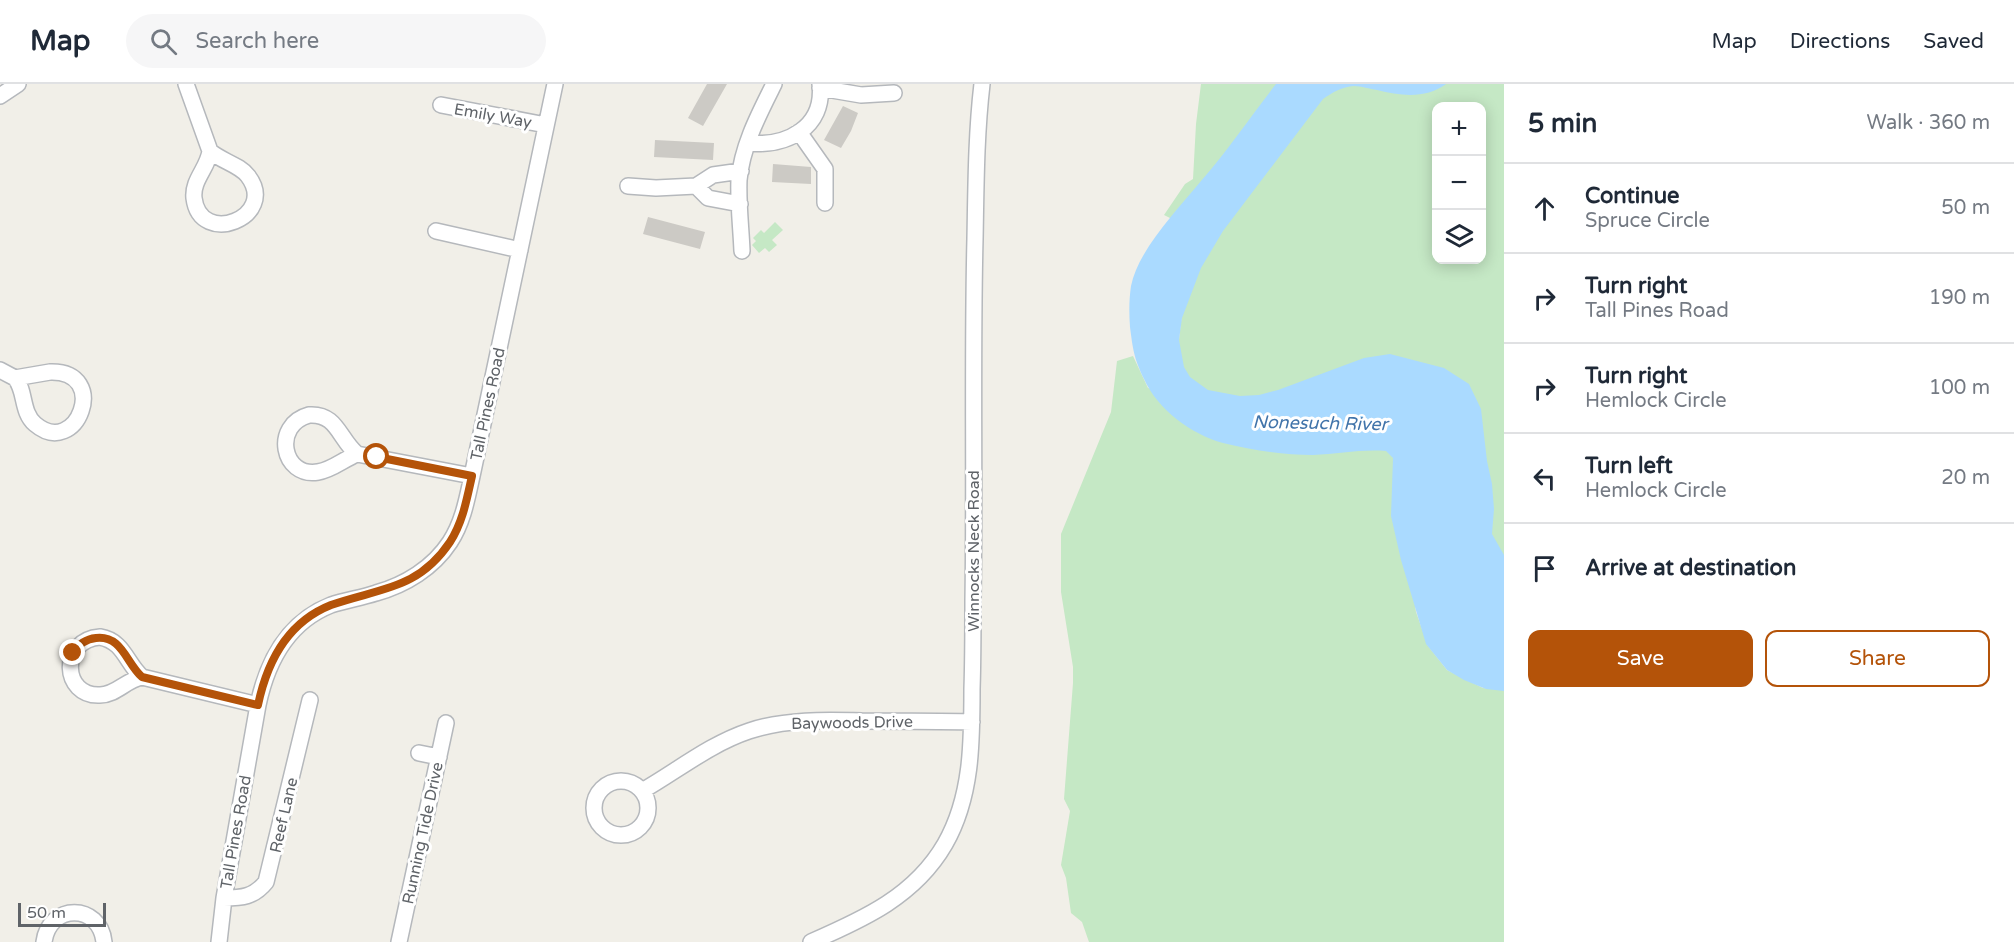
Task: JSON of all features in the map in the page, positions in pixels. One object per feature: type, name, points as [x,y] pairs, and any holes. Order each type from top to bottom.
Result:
[{"type":"street","points":[[0,96],[18,84]]},
{"type":"street","points":[[186,84],[210,151],[243,171],[252,183],[254,193],[251,208],[246,216],[233,223],[223,225],[209,220],[198,210],[194,201],[195,186],[203,173],[210,151]]},
{"type":"street","name":"Tall Pines Road","points":[[219,942],[224,898],[258,705],[272,661],[283,642],[297,627],[316,613],[331,606],[386,590],[420,573],[443,551],[460,522],[472,476],[555,84]]},
{"type":"street","points":[[742,250],[741,171],[748,143],[774,84]]},
{"type":"street","name":"Winnocks Neck Road","points":[[811,942],[879,910],[915,883],[946,842],[960,810],[968,774],[972,722],[974,285],[982,84]]},
{"type":"street","points":[[748,143],[778,141],[809,126],[819,106],[820,86],[861,95],[894,93]]},
{"type":"street","name":"Emily Way","points":[[441,105],[546,124]]},
{"type":"street","points":[[799,132],[825,169],[825,203]]},
{"type":"street","points":[[628,186],[656,188],[696,186],[713,175],[741,171]]},
{"type":"street","points":[[696,186],[708,198],[740,204]]},
{"type":"street","points":[[436,231],[520,250]]},
{"type":"street","points":[[0,370],[15,378],[22,389],[28,415],[38,427],[58,431],[68,428],[79,418],[84,398],[81,388],[70,377],[56,372],[15,378]]},
{"type":"street","points":[[357,454],[323,471],[309,472],[296,467],[290,459],[286,451],[286,437],[293,424],[300,418],[319,415],[335,424],[348,446],[357,454],[472,476]]},
{"type":"street","points":[[142,677],[135,671],[120,646],[105,638],[94,638],[84,642],[76,649],[71,659],[70,670],[73,680],[80,689],[90,694],[106,695],[133,678],[142,677],[258,705]]},
{"type":"street","name":"Reef Lane","points":[[224,898],[245,898],[257,893],[266,882],[296,728],[310,700]]},
{"type":"street","name":"Baywoods Drive","points":[[642,791],[725,741],[748,731],[774,724],[840,720],[972,722]]},
{"type":"street","name":"Running Tide Drive","points":[[399,942],[446,723]]},
{"type":"street","points":[[419,753],[439,757]]},
{"type":"street","points":[[44,942],[47,930],[54,920],[65,914],[77,912],[88,916],[98,924],[104,942]]},
{"type":"green space","points":[[1201,84],[1504,84],[1504,559],[1490,544],[1486,491],[1264,397],[1210,396],[1176,365],[1184,296],[1214,240],[1164,215],[1185,184],[1193,179]]},
{"type":"green space","points":[[775,222],[783,230],[772,240],[777,245],[769,252],[765,248],[759,253],[752,245],[756,241],[753,238],[761,230],[764,233]]},
{"type":"green space","points":[[1133,356],[1148,388],[1392,447],[1416,612],[1428,646],[1447,670],[1483,688],[1504,690],[1504,942],[1089,942],[1082,922],[1071,913],[1066,878],[1061,865],[1070,811],[1064,799],[1073,667],[1061,592],[1061,534],[1111,412],[1117,361]]},
{"type":"water","name":"Nonesuch River","points":[[1276,84],[1446,84],[1430,92],[1413,95],[1354,86],[1338,90],[1323,99],[1223,231],[1201,268],[1182,318],[1179,340],[1184,367],[1190,377],[1208,390],[1240,396],[1259,395],[1278,390],[1364,358],[1390,354],[1444,368],[1469,384],[1481,409],[1492,484],[1494,509],[1492,534],[1504,555],[1504,691],[1486,689],[1447,670],[1426,644],[1401,560],[1391,516],[1393,458],[1386,451],[1290,454],[1245,448],[1211,439],[1188,427],[1158,401],[1138,365],[1134,354],[1130,322],[1131,286],[1135,272],[1160,230],[1221,157]]},
{"type":"building","points":[[707,84],[727,84],[703,126],[688,118]]},
{"type":"building","points":[[843,106],[858,113],[841,148],[824,140]]},
{"type":"building","points":[[655,140],[714,143],[713,160],[654,157]]},
{"type":"building","points":[[773,164],[811,167],[811,184],[772,182]]},
{"type":"building","points":[[648,217],[705,232],[700,249],[643,234]]},
{"type":"route","points":[[73,653],[89,639],[105,638],[120,646],[135,671],[142,677],[258,705],[262,687],[276,653],[297,627],[316,613],[331,606],[386,590],[420,573],[437,558],[455,534],[472,476],[377,457]]}]
